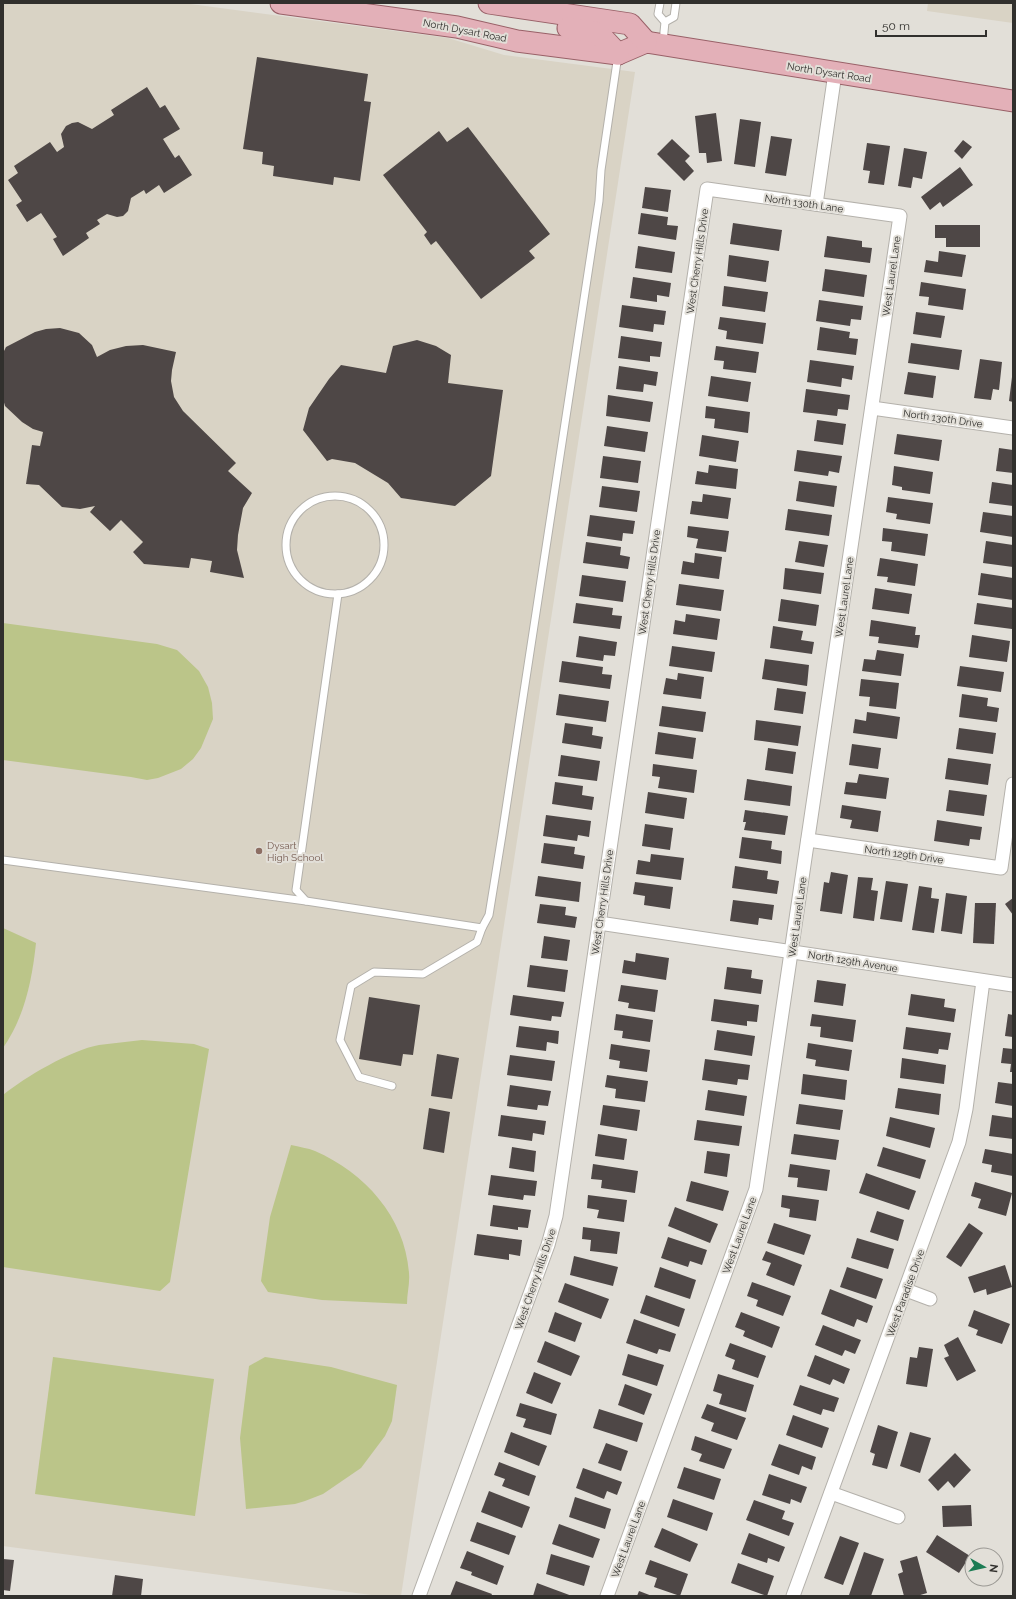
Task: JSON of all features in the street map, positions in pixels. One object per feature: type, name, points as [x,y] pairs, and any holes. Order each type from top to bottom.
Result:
[{"type":"main road","name":"North Dysart Road","points":[[281,3],[457,27],[517,41],[618,54]]},
{"type":"main road","points":[[489,3],[630,24],[654,43]]},
{"type":"main road","points":[[544,11],[562,27],[594,32],[603,38],[618,54],[654,43]]},
{"type":"main road","name":"North Dysart Road","points":[[654,43],[1013,101]]},
{"type":"street","points":[[816,204],[835,73]]},
{"type":"street","name":"North 130th Lane","points":[[707,189],[900,216]]},
{"type":"street","name":"West Cherry Hills Drive","points":[[419,1596],[548,1245],[556,1216],[707,189]]},
{"type":"street","name":"West Laurel Lane","points":[[607,1596],[756,1189],[900,216]]},
{"type":"street","name":"North 130th Drive","points":[[872,408],[1013,428]]},
{"type":"street","name":"North 129th Drive","points":[[808,840],[1001,868],[1013,784]]},
{"type":"street","name":"North 129th Avenue","points":[[599,923],[1013,985]]},
{"type":"street","name":"West Paradise Drive","points":[[793,1596],[959,1142],[966,1108],[983,981]]},
{"type":"street","points":[[906,1290],[930,1299]]},
{"type":"street","points":[[831,1493],[898,1517]]},
{"type":"lane","points":[[660,3],[658,14],[665,22]]},
{"type":"lane","points":[[654,43],[665,22],[674,17],[676,3]]},
{"type":"lane","points":[[392,1086],[359,1077],[340,1040],[351,986],[374,972],[423,974],[477,942],[489,915],[599,200],[601,170],[618,54]]},
{"type":"lane","points":[[339,496],[354,500],[366,507],[376,518],[382,532],[384,546],[382,558],[370,579],[361,587],[350,592],[338,594],[323,593],[310,587],[298,578],[290,566],[286,552],[286,537],[291,523],[299,511],[311,502],[325,497],[339,496]]},
{"type":"lane","points":[[306,901],[296,890],[338,594]]},
{"type":"lane","points":[[3,860],[306,901],[482,928]]},
{"type":"shaded area","name":"Dysart High School","points":[[3,3],[183,3],[448,38],[504,55],[635,72],[401,1596],[379,1596],[3,1546]]},
{"type":"shaded area","points":[[928,3],[1013,3],[1013,23],[927,11]]},
{"type":"green space","points":[[3,623],[157,644],[177,650],[199,671],[208,687],[212,703],[213,719],[201,748],[193,759],[181,769],[158,778],[147,780],[3,760]]},
{"type":"green space","points":[[3,928],[36,943],[30,984],[22,1010],[11,1036],[3,1048]]},
{"type":"green space","points":[[142,1040],[194,1044],[209,1049],[170,1282],[160,1291],[3,1267],[3,1095],[23,1080],[75,1052],[99,1045]]},
{"type":"green space","points":[[291,1145],[312,1150],[333,1160],[350,1171],[379,1199],[391,1216],[400,1233],[406,1253],[409,1273],[407,1304],[322,1300],[268,1292],[261,1281],[270,1217]]},
{"type":"green space","points":[[53,1357],[214,1379],[195,1516],[35,1494]]},
{"type":"green space","points":[[265,1357],[331,1367],[397,1385],[392,1421],[385,1436],[361,1468],[323,1494],[305,1501],[295,1504],[246,1509],[240,1438],[249,1366]]},
{"type":"building","points":[[257,57],[368,74],[364,101],[371,102],[360,181],[334,177],[333,185],[273,176],[274,166],[262,164],[263,152],[243,149]]},
{"type":"building","points":[[147,87],[160,108],[165,105],[180,129],[163,139],[175,158],[179,155],[192,175],[164,193],[159,185],[146,194],[144,190],[131,198],[128,211],[123,216],[117,217],[107,214],[97,220],[100,224],[86,233],[89,238],[63,256],[53,239],[57,237],[41,213],[27,222],[16,205],[22,201],[8,180],[18,173],[14,166],[50,142],[57,152],[64,147],[61,134],[66,126],[78,122],[92,129],[114,115],[111,110]]},
{"type":"building","points":[[716,113],[722,161],[707,163],[706,153],[699,153],[695,116]]},
{"type":"building","points":[[740,119],[761,122],[755,167],[734,164]]},
{"type":"building","points":[[468,127],[550,234],[529,251],[535,258],[481,299],[436,241],[431,245],[424,235],[427,232],[383,175],[439,131],[447,142]]},
{"type":"building","points":[[771,136],[792,139],[786,176],[765,173]]},
{"type":"building","points":[[672,139],[690,156],[685,161],[694,171],[684,181],[657,154]]},
{"type":"building","points":[[963,140],[972,147],[962,159],[954,151]]},
{"type":"building","points":[[867,143],[890,146],[884,185],[868,183],[870,171],[863,170]]},
{"type":"building","points":[[904,148],[927,152],[922,179],[913,177],[911,188],[898,186]]},
{"type":"building","points":[[960,167],[973,185],[943,207],[940,202],[930,210],[921,197]]},
{"type":"building","points":[[645,187],[671,190],[668,212],[642,208]]},
{"type":"building","points":[[641,213],[668,217],[667,225],[678,226],[676,240],[638,234]]},
{"type":"building","points":[[733,223],[782,230],[779,251],[730,244]]},
{"type":"building","points":[[935,225],[980,225],[980,247],[946,247],[946,238],[935,238]]},
{"type":"building","points":[[827,236],[862,241],[862,247],[872,248],[870,263],[824,257]]},
{"type":"building","points":[[638,246],[675,252],[672,273],[635,268]]},
{"type":"building","points":[[939,251],[966,255],[962,277],[924,272],[926,260],[938,262]]},
{"type":"building","points":[[729,255],[769,261],[766,282],[727,276]]},
{"type":"building","points":[[825,269],[867,275],[864,297],[822,291]]},
{"type":"building","points":[[633,277],[671,283],[669,297],[657,295],[657,302],[630,298]]},
{"type":"building","points":[[921,282],[966,289],[963,310],[928,305],[929,297],[919,296]]},
{"type":"building","points":[[724,286],[768,292],[765,312],[722,306]]},
{"type":"building","points":[[819,300],[863,306],[861,320],[851,319],[850,326],[816,321]]},
{"type":"building","points":[[622,305],[666,311],[664,325],[654,324],[653,332],[619,327]]},
{"type":"building","points":[[916,312],[945,316],[941,338],[913,334]]},
{"type":"building","points":[[720,317],[766,323],[763,344],[726,339],[727,331],[718,329]]},
{"type":"building","points":[[820,327],[850,332],[849,338],[858,339],[856,355],[817,350]]},
{"type":"building","points":[[60,328],[79,333],[92,345],[97,357],[110,350],[126,346],[143,345],[176,352],[171,381],[174,397],[183,411],[236,463],[228,471],[252,493],[243,508],[238,535],[237,550],[244,578],[210,572],[212,561],[191,558],[189,568],[144,564],[133,552],[143,542],[121,520],[110,531],[90,512],[95,506],[80,509],[62,507],[39,485],[26,484],[32,445],[40,446],[43,432],[33,429],[22,422],[5,406],[3,399],[3,353],[6,347],[35,332],[46,329]]},
{"type":"building","points":[[621,336],[662,342],[660,357],[650,356],[650,362],[618,358]]},
{"type":"building","points":[[417,340],[436,346],[451,355],[448,383],[503,390],[491,476],[455,506],[401,498],[388,483],[355,463],[332,459],[327,461],[303,430],[309,408],[329,379],[341,365],[386,373],[393,346]]},
{"type":"building","points":[[911,343],[962,350],[959,370],[908,363]]},
{"type":"building","points":[[716,346],[759,352],[756,373],[723,369],[724,361],[714,360]]},
{"type":"building","points":[[980,359],[1002,362],[999,390],[993,389],[991,400],[974,398]]},
{"type":"building","points":[[810,360],[854,366],[852,380],[842,378],[841,387],[807,382]]},
{"type":"building","points":[[619,366],[658,372],[656,386],[644,384],[643,392],[616,389]]},
{"type":"building","points":[[908,372],[936,376],[933,398],[904,394]]},
{"type":"building","points":[[711,376],[751,382],[748,402],[708,396]]},
{"type":"building","points":[[1013,377],[1013,402],[1009,401]]},
{"type":"building","points":[[806,389],[850,395],[848,410],[838,409],[837,416],[803,412]]},
{"type":"building","points":[[608,395],[653,402],[650,422],[606,416]]},
{"type":"building","points":[[706,406],[750,412],[748,433],[714,428],[715,419],[705,418]]},
{"type":"building","points":[[817,420],[846,424],[843,445],[814,441]]},
{"type":"building","points":[[607,426],[648,432],[645,452],[604,446]]},
{"type":"building","points":[[897,434],[942,440],[939,461],[894,454]]},
{"type":"building","points":[[702,435],[739,441],[736,462],[699,456]]},
{"type":"building","points":[[999,448],[1013,450],[1013,473],[996,471]]},
{"type":"building","points":[[797,450],[842,456],[839,473],[829,471],[828,476],[794,471]]},
{"type":"building","points":[[603,456],[641,461],[638,483],[600,478]]},
{"type":"building","points":[[709,465],[738,469],[736,489],[695,484],[697,471],[708,473]]},
{"type":"building","points":[[894,466],[933,472],[930,494],[902,490],[902,487],[892,485]]},
{"type":"building","points":[[799,481],[837,486],[834,507],[796,501]]},
{"type":"building","points":[[992,482],[1013,485],[1013,506],[989,503]]},
{"type":"building","points":[[602,486],[640,491],[637,512],[599,507]]},
{"type":"building","points":[[703,494],[731,498],[728,519],[690,514],[692,501],[702,502]]},
{"type":"building","points":[[888,497],[933,503],[930,524],[896,519],[897,514],[886,512]]},
{"type":"building","points":[[788,509],[832,515],[829,536],[785,530]]},
{"type":"building","points":[[983,512],[1013,516],[1013,537],[980,532]]},
{"type":"building","points":[[590,515],[635,521],[633,534],[623,533],[622,541],[587,536]]},
{"type":"building","points":[[688,526],[729,531],[726,552],[696,548],[698,539],[687,537]]},
{"type":"building","points":[[883,528],[928,534],[925,556],[891,551],[892,542],[882,541]]},
{"type":"building","points":[[799,541],[828,545],[824,567],[795,562]]},
{"type":"building","points":[[986,541],[1013,545],[1013,567],[983,563]]},
{"type":"building","points":[[586,542],[621,547],[620,555],[630,557],[628,569],[583,563]]},
{"type":"building","points":[[695,553],[722,557],[719,579],[681,574],[683,561],[694,563]]},
{"type":"building","points":[[880,558],[918,564],[915,586],[887,582],[888,577],[877,576]]},
{"type":"building","points":[[785,568],[824,573],[821,594],[783,589]]},
{"type":"building","points":[[981,573],[1013,578],[1013,600],[978,595]]},
{"type":"building","points":[[582,575],[626,581],[623,602],[579,596]]},
{"type":"building","points":[[679,584],[724,590],[721,611],[676,605]]},
{"type":"building","points":[[875,588],[912,594],[909,614],[872,609]]},
{"type":"building","points":[[781,599],[819,605],[816,626],[778,621]]},
{"type":"building","points":[[576,603],[613,608],[612,615],[622,616],[620,629],[573,623]]},
{"type":"building","points":[[977,603],[1013,608],[1012,629],[974,624]]},
{"type":"building","points":[[686,614],[720,619],[717,640],[673,634],[675,620],[685,622]]},
{"type":"building","points":[[871,620],[916,627],[915,635],[920,635],[918,648],[878,643],[879,637],[869,636]]},
{"type":"building","points":[[773,626],[803,631],[801,640],[814,642],[812,654],[770,648]]},
{"type":"building","points":[[972,635],[1010,641],[1007,662],[969,657]]},
{"type":"building","points":[[579,636],[617,642],[615,656],[604,655],[603,661],[576,657]]},
{"type":"building","points":[[672,646],[715,652],[712,672],[669,666]]},
{"type":"building","points":[[877,650],[904,654],[901,676],[862,671],[864,659],[875,660]]},
{"type":"building","points":[[765,659],[809,665],[807,686],[762,679]]},
{"type":"building","points":[[562,661],[603,667],[602,674],[612,675],[610,689],[559,682]]},
{"type":"building","points":[[960,666],[1004,672],[1001,692],[957,686]]},
{"type":"building","points":[[678,673],[704,677],[701,699],[663,694],[666,678],[677,680]]},
{"type":"building","points":[[861,679],[899,683],[896,709],[869,706],[870,697],[859,696]]},
{"type":"building","points":[[777,688],[806,692],[803,714],[774,710]]},
{"type":"building","points":[[559,694],[609,701],[606,722],[556,715]]},
{"type":"building","points":[[962,694],[988,698],[987,706],[999,708],[997,722],[959,717]]},
{"type":"building","points":[[662,706],[706,712],[703,732],[659,726]]},
{"type":"building","points":[[867,712],[900,717],[897,739],[853,733],[855,719],[866,721]]},
{"type":"building","points":[[756,720],[801,726],[798,746],[754,740]]},
{"type":"building","points":[[565,723],[593,727],[592,735],[603,737],[601,749],[562,743]]},
{"type":"building","points":[[959,728],[996,733],[993,754],[956,749]]},
{"type":"building","points":[[658,732],[696,738],[693,759],[655,754]]},
{"type":"building","points":[[852,744],[881,748],[878,769],[849,765]]},
{"type":"building","points":[[768,748],[796,752],[793,774],[765,770]]},
{"type":"building","points":[[561,755],[600,761],[597,781],[558,776]]},
{"type":"building","points":[[948,758],[991,764],[988,785],[945,779]]},
{"type":"building","points":[[653,764],[697,770],[694,793],[658,788],[660,777],[652,776]]},
{"type":"building","points":[[859,774],[889,778],[886,799],[844,794],[846,782],[857,783]]},
{"type":"building","points":[[747,779],[792,786],[790,806],[744,800]]},
{"type":"building","points":[[555,782],[583,786],[582,795],[594,797],[592,810],[552,804]]},
{"type":"building","points":[[949,790],[987,795],[984,816],[946,811]]},
{"type":"building","points":[[648,792],[687,798],[684,819],[645,813]]},
{"type":"building","points":[[842,805],[881,811],[878,832],[850,828],[852,820],[840,818]]},
{"type":"building","points":[[745,810],[788,816],[785,835],[744,830],[746,822],[743,822]]},
{"type":"building","points":[[546,815],[591,821],[589,837],[578,835],[577,841],[543,836]]},
{"type":"building","points":[[937,820],[982,827],[980,840],[970,839],[969,846],[934,841]]},
{"type":"building","points":[[645,824],[673,828],[670,850],[642,846]]},
{"type":"building","points":[[742,837],[772,841],[771,849],[782,851],[781,864],[739,858]]},
{"type":"building","points":[[544,843],[575,847],[574,854],[585,856],[583,869],[541,863]]},
{"type":"building","points":[[651,854],[684,858],[681,880],[636,874],[638,860],[650,862]]},
{"type":"building","points":[[735,866],[768,871],[767,879],[779,881],[777,894],[732,888]]},
{"type":"building","points":[[831,872],[848,875],[842,914],[820,911],[824,882],[829,883]]},
{"type":"building","points":[[538,876],[581,882],[579,902],[535,896]]},
{"type":"building","points":[[858,877],[873,878],[871,890],[878,891],[874,921],[853,918]]},
{"type":"building","points":[[886,881],[908,884],[902,922],[880,919]]},
{"type":"building","points":[[635,882],[673,887],[670,909],[644,905],[645,896],[633,894]]},
{"type":"building","points":[[919,886],[932,888],[931,898],[939,899],[934,933],[912,930]]},
{"type":"building","points":[[946,893],[967,896],[962,934],[941,931]]},
{"type":"building","points":[[1013,898],[1013,915],[1005,904]]},
{"type":"building","points":[[733,900],[774,905],[772,920],[759,918],[758,925],[730,921]]},
{"type":"building","points":[[975,903],[996,903],[994,944],[973,943]]},
{"type":"building","points":[[540,904],[566,907],[565,915],[577,917],[575,928],[537,923]]},
{"type":"building","points":[[544,936],[570,940],[567,961],[541,958]]},
{"type":"building","points":[[636,953],[669,958],[666,980],[622,973],[624,960],[635,962]]},
{"type":"building","points":[[530,965],[568,970],[565,992],[527,987]]},
{"type":"building","points":[[727,967],[752,970],[751,978],[763,980],[761,994],[724,989]]},
{"type":"building","points":[[817,980],[846,984],[843,1006],[814,1002]]},
{"type":"building","points":[[621,985],[658,990],[655,1012],[628,1008],[629,1003],[618,1001]]},
{"type":"building","points":[[911,994],[945,999],[944,1007],[956,1009],[954,1022],[908,1015]]},
{"type":"building","points":[[513,995],[564,1002],[561,1017],[552,1016],[551,1021],[510,1015]]},
{"type":"building","points":[[369,997],[420,1005],[413,1055],[403,1054],[401,1066],[359,1059]]},
{"type":"building","points":[[714,999],[759,1005],[757,1022],[747,1021],[747,1026],[711,1021]]},
{"type":"building","points":[[616,1014],[653,1020],[650,1042],[622,1038],[623,1031],[614,1030]]},
{"type":"building","points":[[812,1014],[856,1020],[853,1042],[820,1037],[821,1027],[810,1026]]},
{"type":"building","points":[[1008,1014],[1013,1015],[1013,1037],[1005,1036]]},
{"type":"building","points":[[519,1026],[559,1031],[558,1044],[547,1042],[546,1051],[516,1047]]},
{"type":"building","points":[[906,1027],[951,1033],[948,1050],[939,1049],[938,1054],[903,1049]]},
{"type":"building","points":[[717,1030],[755,1036],[752,1056],[714,1050]]},
{"type":"building","points":[[808,1043],[852,1050],[849,1071],[815,1066],[816,1060],[806,1058]]},
{"type":"building","points":[[611,1044],[650,1050],[647,1072],[619,1068],[620,1061],[609,1059]]},
{"type":"building","points":[[1003,1048],[1013,1049],[1013,1072],[1010,1072],[1011,1064],[1001,1063]]},
{"type":"building","points":[[437,1054],[459,1058],[452,1099],[431,1096]]},
{"type":"building","points":[[510,1055],[555,1061],[552,1081],[507,1075]]},
{"type":"building","points":[[902,1058],[946,1065],[944,1084],[900,1078]]},
{"type":"building","points":[[705,1059],[750,1065],[748,1080],[738,1079],[737,1085],[702,1080]]},
{"type":"building","points":[[803,1074],[847,1080],[845,1100],[801,1094]]},
{"type":"building","points":[[607,1075],[648,1081],[645,1102],[615,1098],[616,1089],[605,1087]]},
{"type":"building","points":[[998,1082],[1013,1084],[1013,1106],[995,1103]]},
{"type":"building","points":[[510,1085],[551,1091],[548,1106],[538,1105],[537,1110],[507,1106]]},
{"type":"building","points":[[898,1088],[941,1094],[939,1115],[895,1108]]},
{"type":"building","points":[[708,1090],[747,1096],[744,1116],[705,1110]]},
{"type":"building","points":[[799,1104],[843,1110],[840,1130],[796,1124]]},
{"type":"building","points":[[603,1105],[640,1110],[637,1131],[600,1125]]},
{"type":"building","points":[[429,1108],[450,1112],[444,1153],[423,1149]]},
{"type":"building","points":[[501,1115],[546,1121],[544,1135],[533,1133],[532,1141],[498,1136]]},
{"type":"building","points":[[992,1115],[1013,1118],[1013,1139],[989,1136]]},
{"type":"building","points":[[890,1117],[935,1128],[930,1148],[886,1136]]},
{"type":"building","points":[[697,1120],[742,1126],[739,1146],[694,1140]]},
{"type":"building","points":[[598,1134],[627,1139],[624,1160],[595,1156]]},
{"type":"building","points":[[794,1134],[839,1140],[836,1160],[791,1154]]},
{"type":"building","points":[[512,1147],[536,1151],[534,1172],[509,1168]]},
{"type":"building","points":[[883,1147],[926,1160],[920,1179],[877,1166]]},
{"type":"building","points":[[985,1149],[1013,1154],[1013,1176],[991,1172],[992,1165],[982,1163]]},
{"type":"building","points":[[707,1151],[730,1154],[727,1177],[704,1173]]},
{"type":"building","points":[[593,1164],[638,1171],[635,1193],[601,1188],[602,1180],[591,1179]]},
{"type":"building","points":[[790,1164],[830,1170],[827,1191],[797,1187],[798,1178],[788,1177]]},
{"type":"building","points":[[866,1173],[916,1191],[909,1210],[859,1193]]},
{"type":"building","points":[[491,1175],[537,1181],[535,1196],[524,1195],[523,1200],[488,1195]]},
{"type":"building","points":[[691,1181],[729,1191],[723,1211],[686,1201]]},
{"type":"building","points":[[975,1182],[1012,1193],[1006,1216],[978,1208],[981,1199],[971,1196]]},
{"type":"building","points":[[588,1195],[627,1200],[624,1222],[597,1218],[599,1210],[587,1208]]},
{"type":"building","points":[[782,1195],[819,1200],[816,1221],[789,1217],[790,1209],[781,1207]]},
{"type":"building","points":[[493,1205],[531,1210],[528,1228],[518,1227],[518,1230],[490,1226]]},
{"type":"building","points":[[675,1207],[718,1224],[710,1243],[668,1226]]},
{"type":"building","points":[[877,1211],[904,1220],[898,1241],[870,1232]]},
{"type":"building","points":[[774,1223],[811,1235],[804,1255],[767,1243]]},
{"type":"building","points":[[969,1223],[983,1233],[961,1267],[946,1257]]},
{"type":"building","points":[[583,1227],[620,1232],[617,1254],[590,1251],[591,1240],[582,1239]]},
{"type":"building","points":[[477,1234],[522,1240],[520,1256],[509,1254],[509,1260],[474,1255]]},
{"type":"building","points":[[668,1237],[707,1250],[702,1265],[690,1261],[688,1267],[661,1258]]},
{"type":"building","points":[[857,1238],[894,1249],[888,1269],[851,1258]]},
{"type":"building","points":[[766,1251],[802,1265],[794,1286],[766,1275],[771,1263],[762,1260]]},
{"type":"building","points":[[574,1256],[618,1267],[613,1286],[570,1275]]},
{"type":"building","points":[[1005,1265],[1012,1287],[987,1295],[986,1289],[974,1293],[968,1277]]},
{"type":"building","points":[[660,1267],[696,1280],[690,1299],[654,1287]]},
{"type":"building","points":[[847,1267],[883,1279],[876,1299],[840,1287]]},
{"type":"building","points":[[752,1282],[791,1296],[783,1316],[756,1306],[758,1300],[747,1296]]},
{"type":"building","points":[[565,1283],[609,1299],[601,1319],[558,1302]]},
{"type":"building","points":[[830,1289],[873,1306],[867,1323],[857,1319],[854,1327],[821,1314]]},
{"type":"building","points":[[646,1295],[685,1309],[679,1327],[640,1313]]},
{"type":"building","points":[[974,1310],[1010,1324],[1002,1344],[976,1335],[978,1330],[968,1326]]},
{"type":"building","points":[[555,1312],[582,1323],[575,1342],[548,1332]]},
{"type":"building","points":[[741,1312],[780,1327],[772,1348],[743,1336],[745,1331],[735,1327]]},
{"type":"building","points":[[634,1319],[676,1334],[670,1352],[659,1349],[657,1354],[626,1343]]},
{"type":"building","points":[[823,1325],[861,1340],[855,1354],[845,1350],[842,1356],[815,1345]]},
{"type":"building","points":[[958,1337],[976,1371],[957,1381],[944,1358],[949,1356],[944,1345]]},
{"type":"building","points":[[545,1341],[580,1356],[571,1376],[537,1362]]},
{"type":"building","points":[[730,1343],[766,1356],[758,1378],[732,1369],[735,1360],[725,1356]]},
{"type":"building","points":[[919,1347],[933,1349],[927,1387],[906,1384],[910,1357],[917,1358]]},
{"type":"building","points":[[628,1354],[664,1365],[657,1386],[622,1375]]},
{"type":"building","points":[[815,1355],[850,1369],[844,1384],[833,1379],[830,1385],[807,1376]]},
{"type":"building","points":[[534,1372],[561,1383],[552,1404],[526,1393]]},
{"type":"building","points":[[718,1374],[754,1385],[746,1412],[719,1404],[722,1394],[713,1391]]},
{"type":"building","points":[[625,1384],[652,1394],[644,1415],[618,1405]]},
{"type":"building","points":[[800,1385],[839,1398],[834,1412],[823,1409],[821,1415],[793,1405]]},
{"type":"building","points":[[520,1403],[557,1414],[551,1435],[523,1427],[526,1419],[516,1416]]},
{"type":"building","points":[[707,1404],[746,1418],[737,1440],[711,1431],[714,1423],[701,1418]]},
{"type":"building","points":[[599,1409],[643,1423],[637,1442],[593,1428]]},
{"type":"building","points":[[793,1415],[829,1428],[822,1448],[786,1435]]},
{"type":"building","points":[[878,1425],[898,1432],[887,1469],[872,1465],[875,1454],[870,1452]]},
{"type":"building","points":[[511,1432],[547,1446],[539,1466],[504,1452]]},
{"type":"building","points":[[910,1432],[931,1438],[920,1473],[900,1466]]},
{"type":"building","points":[[695,1436],[732,1449],[724,1469],[699,1461],[702,1454],[691,1450]]},
{"type":"building","points":[[606,1443],[628,1451],[621,1471],[598,1463]]},
{"type":"building","points":[[779,1444],[816,1457],[812,1470],[802,1466],[799,1475],[771,1465]]},
{"type":"building","points":[[955,1453],[971,1470],[954,1488],[948,1481],[938,1491],[928,1480]]},
{"type":"building","points":[[499,1462],[536,1476],[529,1496],[502,1486],[505,1479],[494,1475]]},
{"type":"building","points":[[684,1467],[721,1479],[714,1500],[677,1488]]},
{"type":"building","points":[[583,1468],[622,1482],[617,1495],[607,1491],[604,1499],[576,1488]]},
{"type":"building","points":[[769,1474],[807,1487],[801,1503],[791,1499],[790,1504],[762,1495]]},
{"type":"building","points":[[489,1491],[530,1507],[522,1528],[481,1512]]},
{"type":"building","points":[[575,1497],[611,1509],[605,1529],[569,1517]]},
{"type":"building","points":[[673,1499],[713,1513],[707,1531],[667,1517]]},
{"type":"building","points":[[754,1500],[785,1511],[782,1519],[794,1523],[789,1536],[746,1520]]},
{"type":"building","points":[[971,1505],[972,1526],[943,1527],[942,1506]]},
{"type":"building","points":[[477,1522],[516,1536],[509,1555],[470,1541]]},
{"type":"building","points":[[559,1524],[600,1539],[593,1558],[552,1544]]},
{"type":"building","points":[[662,1528],[698,1544],[690,1562],[654,1547]]},
{"type":"building","points":[[749,1533],[785,1547],[779,1562],[768,1558],[767,1563],[741,1554]]},
{"type":"building","points":[[937,1535],[964,1552],[964,1565],[959,1573],[926,1552]]},
{"type":"building","points":[[840,1536],[859,1543],[843,1585],[824,1578]]},
{"type":"building","points":[[467,1551],[504,1566],[497,1585],[471,1575],[472,1572],[460,1568]]},
{"type":"building","points":[[864,1552],[884,1559],[871,1596],[852,1596],[849,1595]]},
{"type":"building","points":[[551,1554],[590,1566],[584,1586],[546,1574]]},
{"type":"building","points":[[917,1556],[927,1593],[917,1596],[904,1596],[898,1574],[903,1572],[900,1561]]},
{"type":"building","points":[[3,1559],[14,1560],[10,1591],[3,1590]]},
{"type":"building","points":[[650,1560],[688,1574],[680,1596],[654,1587],[657,1578],[645,1574]]},
{"type":"building","points":[[738,1563],[774,1576],[767,1596],[731,1583]]},
{"type":"building","points":[[115,1575],[143,1579],[141,1596],[112,1596]]},
{"type":"building","points":[[456,1581],[492,1594],[491,1596],[450,1596]]},
{"type":"building","points":[[537,1583],[572,1596],[533,1596]]},
{"type":"building","points":[[639,1591],[652,1596],[637,1596]]},
{"type":"place","name":"Dysart High School","points":[[259,851]]}]
